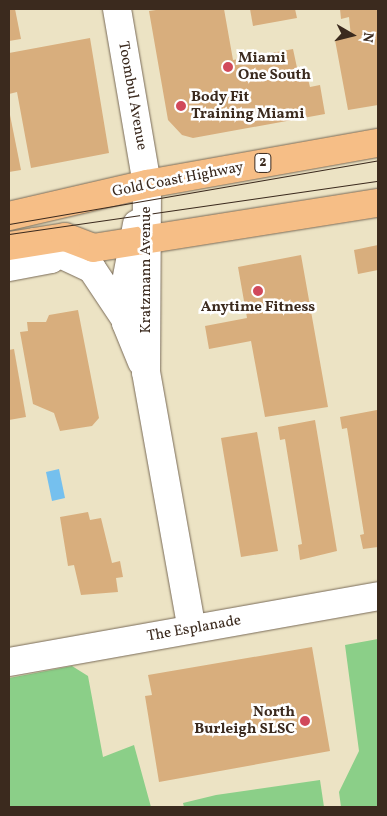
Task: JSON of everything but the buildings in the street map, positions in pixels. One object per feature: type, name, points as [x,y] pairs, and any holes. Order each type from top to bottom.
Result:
[{"type":"highway","name":"Gold Coast Highway","points":[[9,216],[147,184],[378,143]]},
{"type":"highway","points":[[36,251],[93,248],[140,242],[378,203]]},
{"type":"street","name":"Toombul Avenue","points":[[117,9],[147,184]]},
{"type":"street","name":"Kratzmann Avenue","points":[[147,184],[140,242],[146,372],[192,629]]},
{"type":"street","name":"Kratzmann Avenue","points":[[140,242],[124,280],[126,323],[146,372]]},
{"type":"street","points":[[36,251],[100,277],[126,323]]},
{"type":"street","name":"The Esplanade","points":[[9,662],[378,596]]},
{"type":"green space","points":[[378,639],[378,807],[341,807],[339,792],[359,751],[345,645]]},
{"type":"green space","points":[[72,666],[88,676],[103,757],[134,745],[151,807],[9,807],[9,678]]},
{"type":"green space","points":[[320,780],[324,807],[184,807],[183,803],[216,795]]},
{"type":"water","points":[[59,469],[65,498],[52,501],[46,472]]},
{"type":"tram line","points":[[9,224],[378,160]]},
{"type":"tram line","points":[[9,234],[378,181]]},
{"type":"place","name":"Miami One South","points":[[228,67]]},
{"type":"place","name":"Body Fit Training Miami","points":[[181,106]]},
{"type":"place","name":"Anytime Fitness","points":[[258,291]]},
{"type":"place","name":"North Burleigh SLSC","points":[[305,721]]}]
